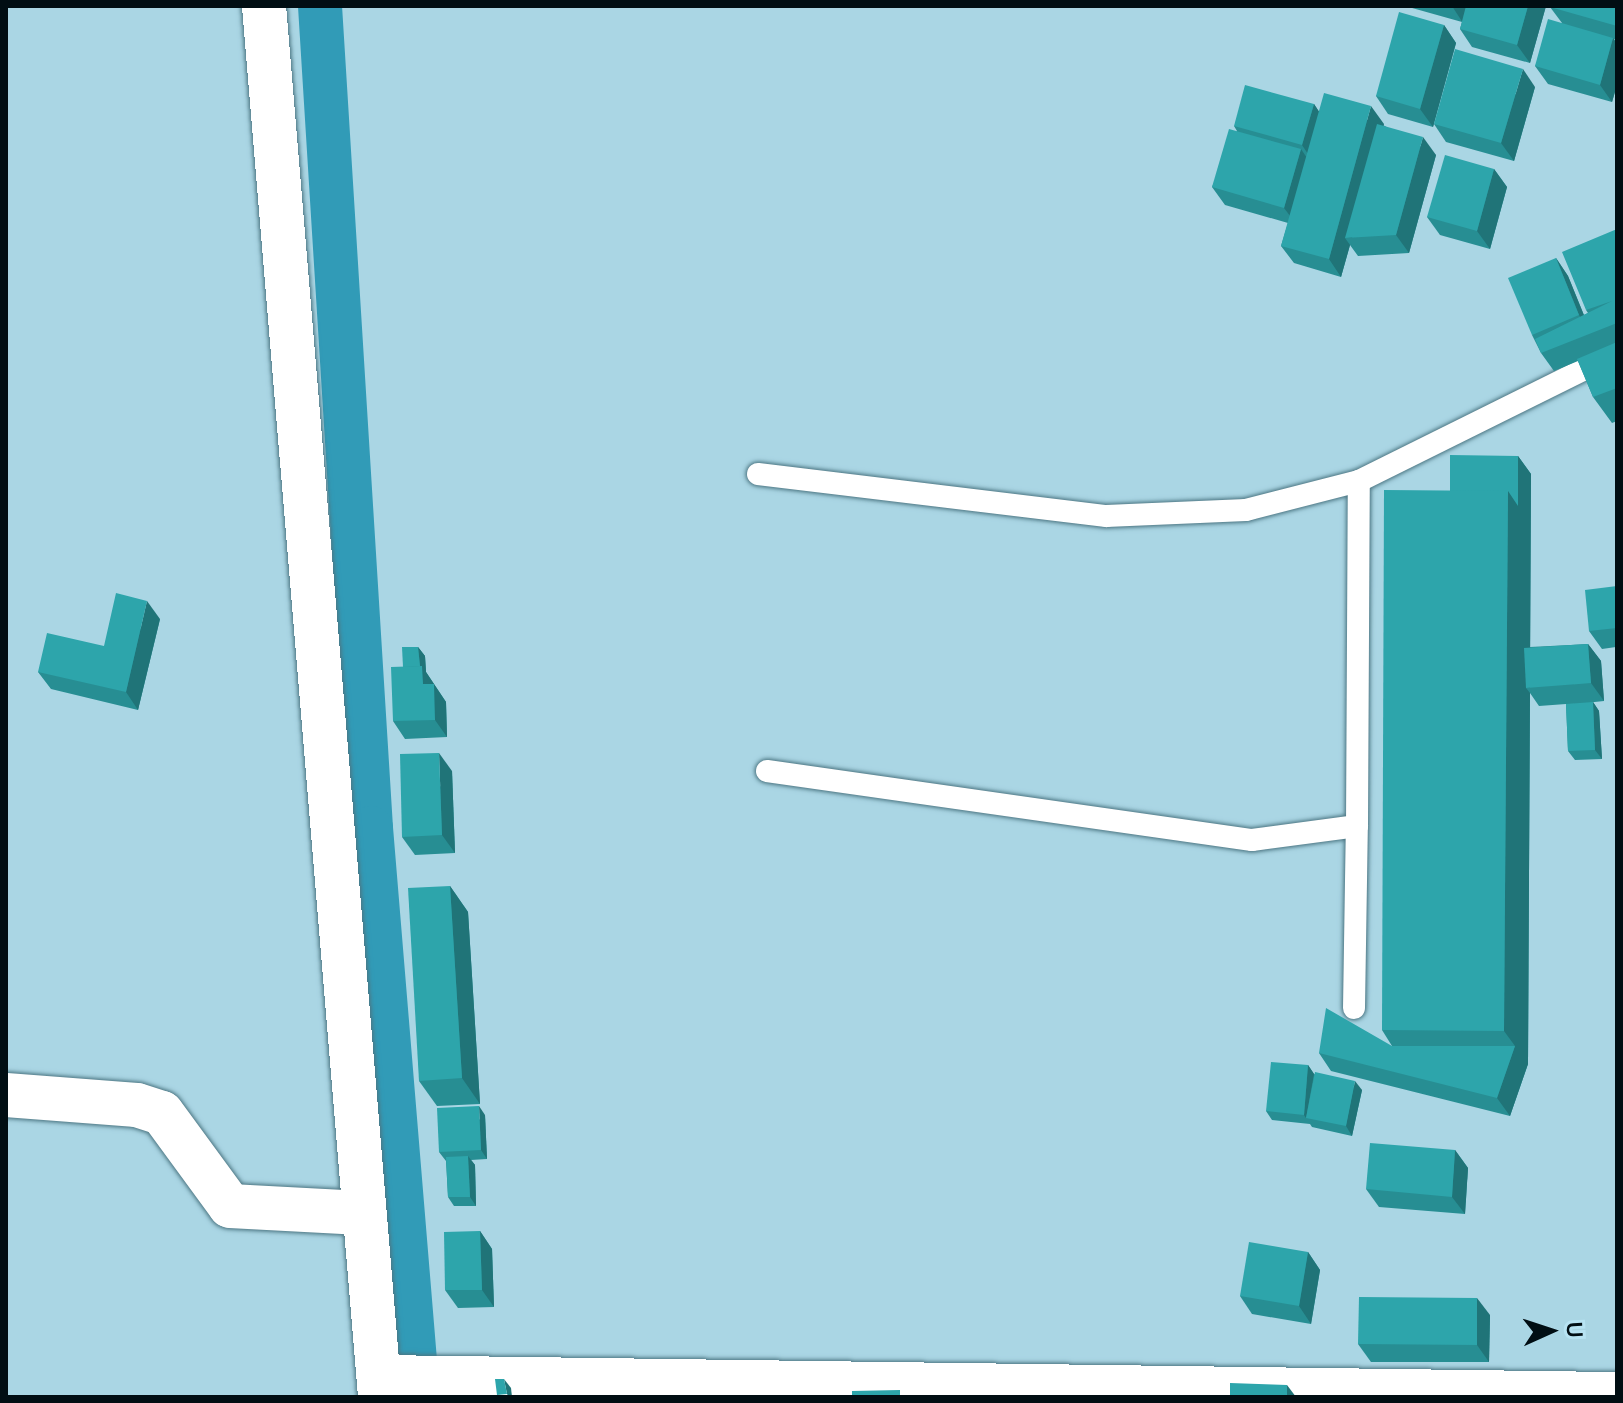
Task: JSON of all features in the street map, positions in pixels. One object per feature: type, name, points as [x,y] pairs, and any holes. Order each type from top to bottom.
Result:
[{"type":"street","points":[[264,6],[362,1213],[386,1383],[460,1375],[1617,1394]]},
{"type":"street","points":[[6,1095],[137,1105],[162,1113],[230,1206],[362,1213]]},
{"type":"lane","points":[[758,474],[1106,516],[1246,510],[1359,481],[1617,353]]},
{"type":"lane","points":[[1354,1008],[1359,481]]},
{"type":"lane","points":[[767,771],[1252,840],[1357,826]]},
{"type":"building","points":[[1466,6],[1528,6],[1517,45],[1460,29]]},
{"type":"building","points":[[1617,6],[1617,26],[1550,7]]},
{"type":"building","points":[[1399,12],[1444,25],[1420,109],[1376,96]]},
{"type":"building","points":[[1548,19],[1613,38],[1600,85],[1535,66]]},
{"type":"building","points":[[1455,49],[1523,69],[1501,143],[1434,124]]},
{"type":"building","points":[[1245,85],[1314,104],[1302,145],[1234,126]]},
{"type":"building","points":[[1324,93],[1371,106],[1329,259],[1281,246]]},
{"type":"building","points":[[1377,124],[1423,137],[1396,235],[1345,238]]},
{"type":"building","points":[[1229,129],[1301,149],[1284,208],[1212,187]]},
{"type":"building","points":[[1445,155],[1494,169],[1477,231],[1427,217]]},
{"type":"building","points":[[1617,229],[1617,323],[1541,353],[1535,339],[1612,301],[1586,310],[1562,252]]},
{"type":"building","points":[[1556,258],[1579,315],[1532,335],[1508,278]]},
{"type":"building","points":[[1617,342],[1617,388],[1593,397],[1577,359]]},
{"type":"building","points":[[1450,455],[1518,456],[1518,506],[1508,491],[1450,491]]},
{"type":"building","points":[[1384,490],[1508,491],[1504,1031],[1382,1030]]},
{"type":"building","points":[[1617,586],[1617,628],[1589,631],[1585,590]]},
{"type":"building","points":[[116,593],[147,601],[126,692],[38,672],[47,633],[104,646]]},
{"type":"building","points":[[1588,644],[1591,683],[1526,688],[1524,648]]},
{"type":"building","points":[[402,647],[418,647],[420,666],[403,667]]},
{"type":"building","points":[[422,666],[423,684],[434,684],[435,720],[393,721],[391,667]]},
{"type":"building","points":[[1593,702],[1595,750],[1568,751],[1566,704]]},
{"type":"building","points":[[439,753],[442,835],[402,837],[400,754]]},
{"type":"building","points":[[450,886],[462,1078],[419,1081],[408,888]]},
{"type":"building","points":[[1326,1008],[1392,1046],[1515,1046],[1497,1098],[1319,1053]]},
{"type":"building","points":[[1271,1062],[1308,1065],[1304,1115],[1266,1111]]},
{"type":"building","points":[[1315,1072],[1355,1081],[1346,1126],[1306,1118]]},
{"type":"building","points":[[479,1106],[481,1150],[439,1152],[437,1108]]},
{"type":"building","points":[[1370,1143],[1455,1150],[1452,1197],[1366,1189]]},
{"type":"building","points":[[468,1156],[470,1197],[448,1197],[446,1157]]},
{"type":"building","points":[[480,1231],[482,1290],[445,1290],[444,1232]]},
{"type":"building","points":[[1249,1242],[1308,1252],[1299,1306],[1240,1296]]},
{"type":"building","points":[[1359,1297],[1477,1298],[1477,1345],[1358,1344]]},
{"type":"building","points":[[495,1379],[504,1379],[507,1394],[497,1395]]},
{"type":"building","points":[[1230,1383],[1287,1385],[1287,1397],[1230,1397]]},
{"type":"building","points":[[900,1390],[900,1397],[852,1397],[852,1391]]},
{"type":"waterway","points":[[320,6],[371,828],[418,1397]]}]
